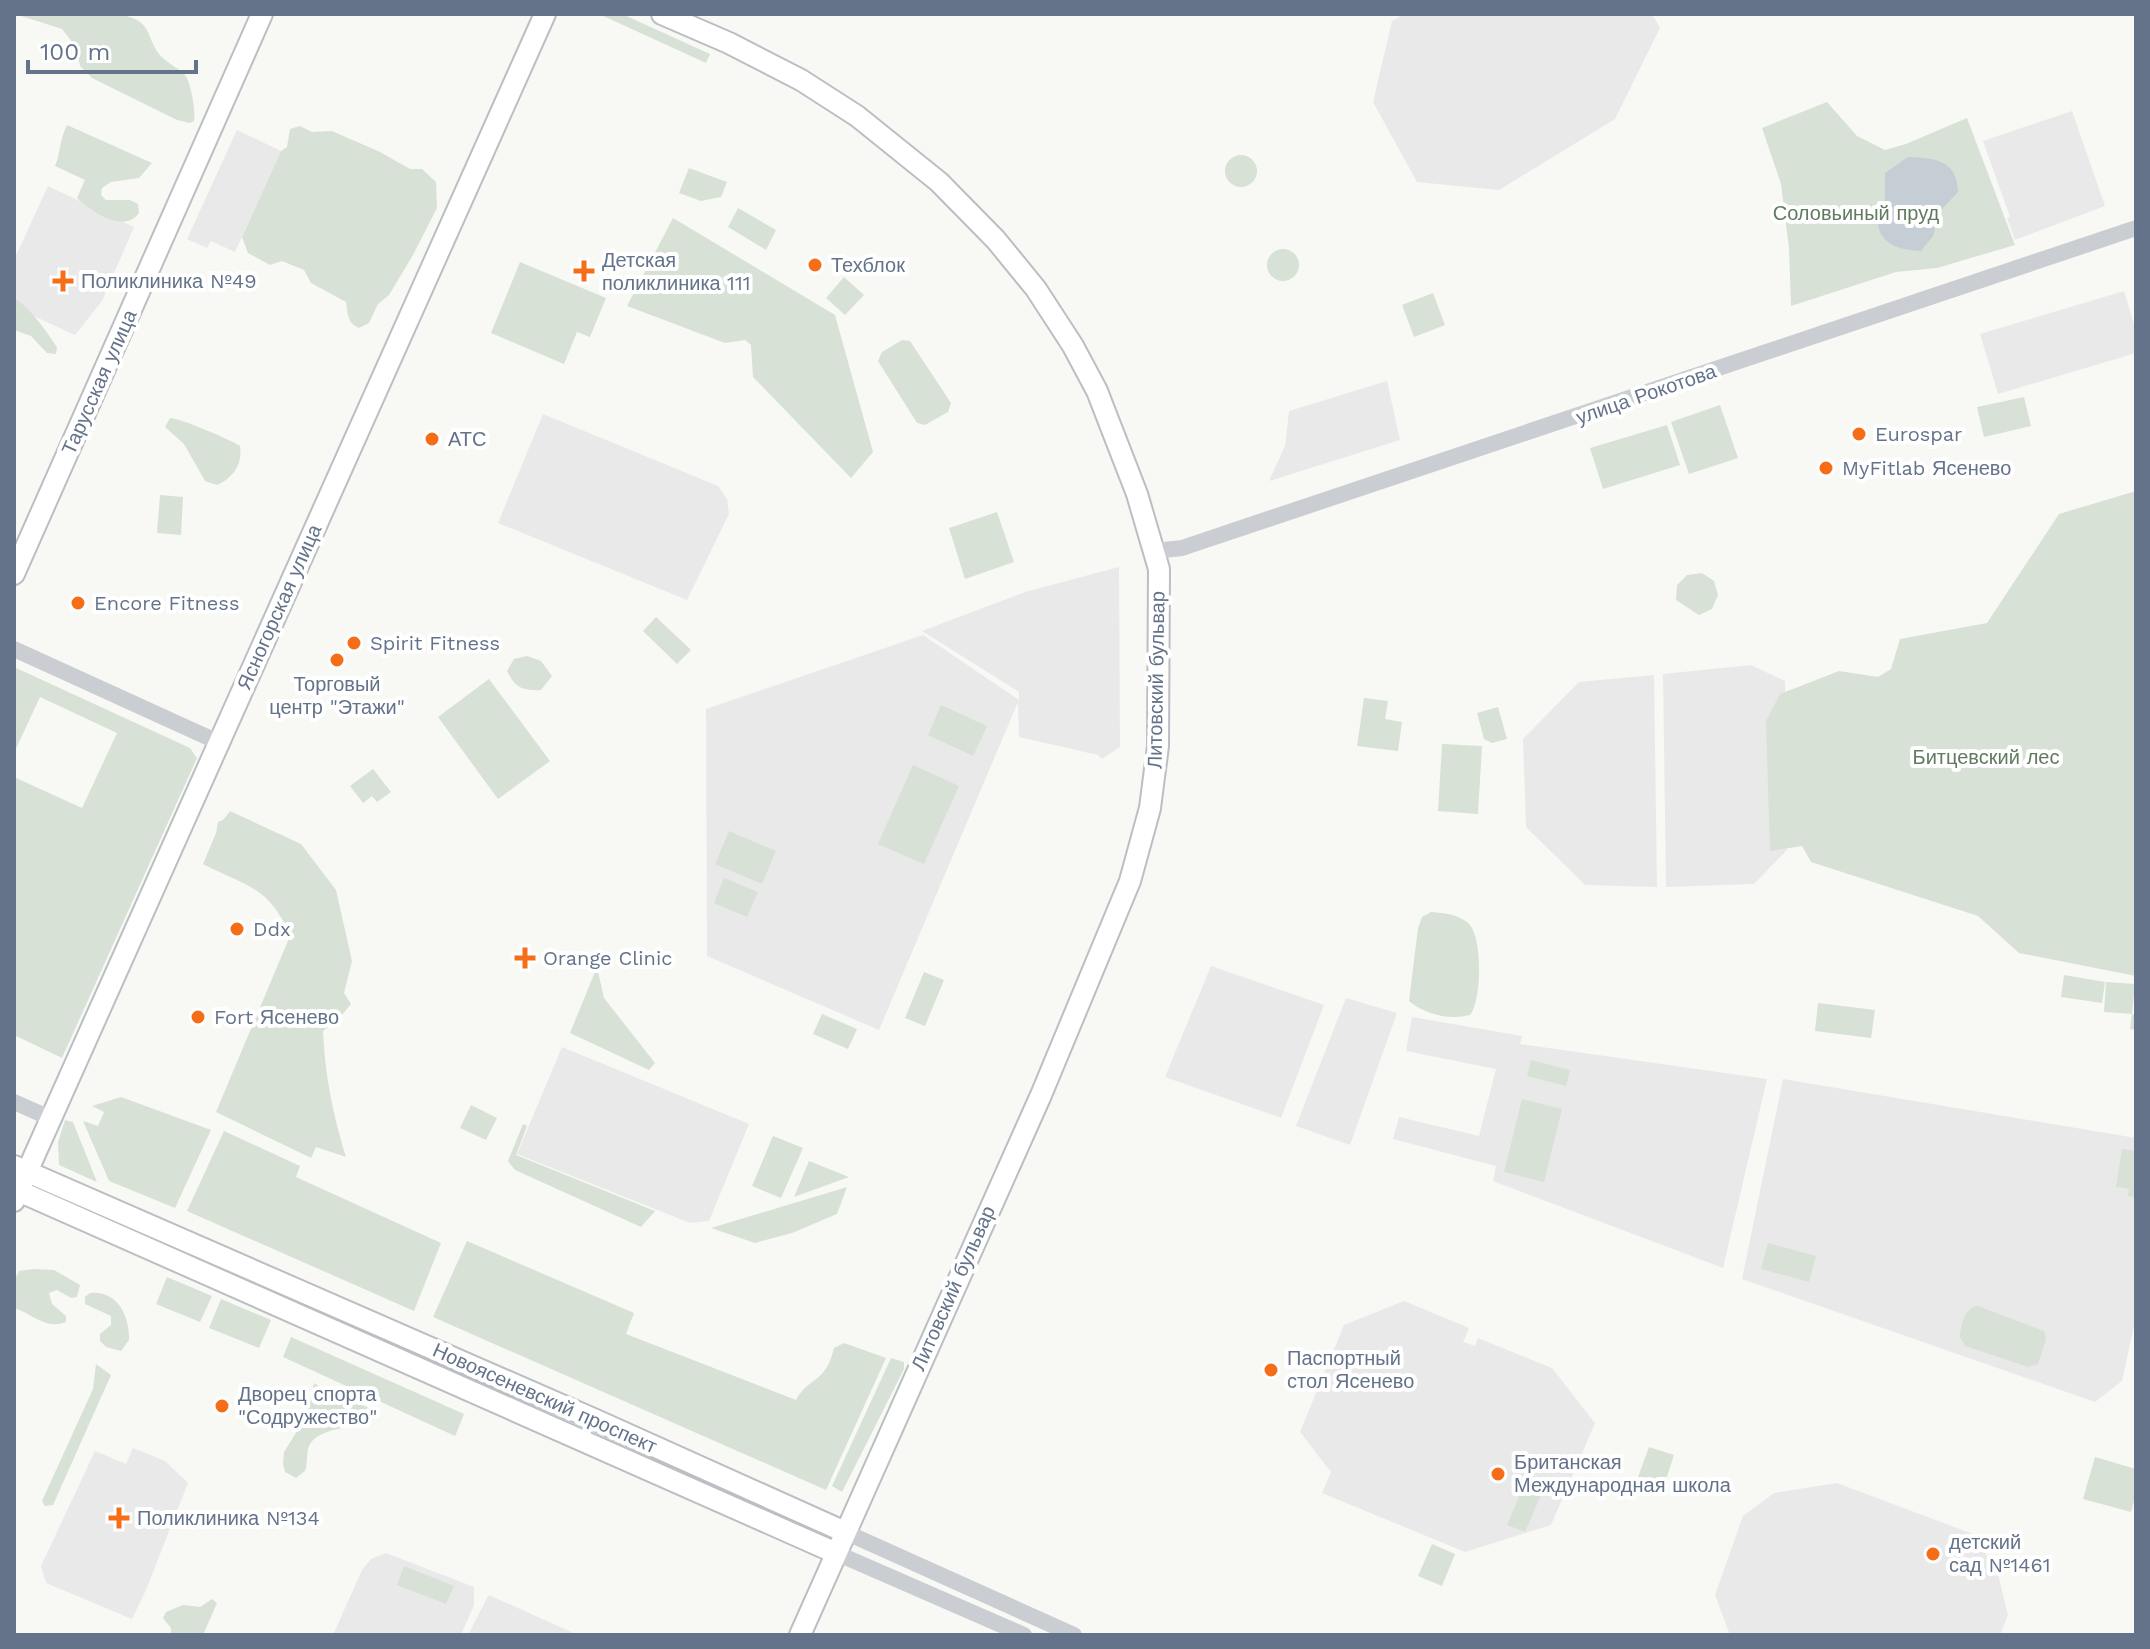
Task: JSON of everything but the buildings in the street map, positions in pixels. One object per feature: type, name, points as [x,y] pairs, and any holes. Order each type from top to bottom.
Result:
[{"type":"main road","name":"Тарусская улица","points":[[14,574],[262,14]]},
{"type":"main road","name":"Ясногорская улица","points":[[17,1184],[50,1118],[545,14]]},
{"type":"main road","name":"Литовский бульвар","points":[[662,14],[729,43],[801,80],[857,116],[939,182],[996,240],[1036,289],[1092,382],[1137,494],[1159,569],[1159,734],[1150,808],[1130,881],[1037,1104],[800,1635]]},
{"type":"main road","name":"Новоясеневский проспект","points":[[17,1184],[585,1415],[845,1532]]},
{"type":"main road","name":"Новоясеневский проспект","points":[[17,1184],[836,1553]]},
{"type":"street","name":"улица Рокотова","points":[[1155,551],[1182,548],[1291,513],[2136,228]]},
{"type":"street","points":[[14,649],[218,742]]},
{"type":"street","points":[[14,1102],[50,1118]]},
{"type":"street","name":"Новоясеневский проспект","points":[[845,1532],[1074,1635]]},
{"type":"street","name":"Новоясеневский проспект","points":[[836,1553],[1024,1635]]},
{"type":"shaded area","points":[[1404,14],[1652,14],[1660,28],[1615,119],[1499,190],[1417,182],[1373,102],[1392,21]]},
{"type":"shaded area","points":[[2072,111],[2105,206],[2015,240],[1983,141]]},
{"type":"shaded area","points":[[237,130],[281,151],[235,252],[211,241],[207,248],[187,239]]},
{"type":"shaded area","points":[[1908,157],[1943,163],[1954,173],[1957,181],[1958,192],[1940,211],[1933,236],[1921,251],[1894,246],[1884,238],[1878,226],[1885,201],[1885,173]]},
{"type":"shaded area","name":"Поликлиника №49","points":[[48,186],[134,227],[102,301],[75,335],[14,307],[14,260]]},
{"type":"shaded area","points":[[2124,291],[2136,331],[2136,353],[1998,394],[1980,334]]},
{"type":"shaded area","points":[[1387,381],[1400,440],[1269,481],[1285,446],[1289,411]]},
{"type":"shaded area","points":[[543,414],[718,486],[727,499],[729,514],[687,600],[498,523]]},
{"type":"shaded area","points":[[1119,567],[1120,747],[1102,759],[1098,755],[1019,737],[1018,702],[879,1030],[707,956],[706,709],[923,635],[1019,700],[1019,692],[922,631],[1025,592]]},
{"type":"shaded area","points":[[1751,665],[1785,681],[1787,850],[1754,884],[1666,887],[1663,674]]},
{"type":"shaded area","points":[[1654,675],[1657,887],[1585,885],[1526,827],[1523,739],[1579,682]]},
{"type":"shaded area","points":[[1211,966],[1324,1005],[1281,1118],[1165,1077]]},
{"type":"shaded area","points":[[1346,998],[1397,1013],[1350,1145],[1296,1126]]},
{"type":"shaded area","points":[[1412,1017],[1522,1036],[1520,1044],[1767,1079],[1723,1268],[1493,1181],[1496,1166],[1393,1139],[1399,1117],[1479,1136],[1496,1069],[1406,1051]]},
{"type":"shaded area","points":[[562,1047],[749,1124],[709,1221],[690,1223],[517,1154]]},
{"type":"shaded area","points":[[1783,1079],[2136,1138],[2136,1316],[2122,1381],[2095,1402],[1742,1279]]},
{"type":"shaded area","points":[[1404,1301],[1469,1328],[1463,1342],[1475,1346],[1478,1338],[1552,1368],[1595,1423],[1551,1525],[1465,1552],[1322,1493],[1331,1472],[1300,1432],[1344,1325]]},
{"type":"shaded area","name":"Поликлиника №134","points":[[133,1448],[165,1461],[188,1483],[132,1619],[46,1583],[41,1566],[95,1451],[126,1464]]},
{"type":"shaded area","points":[[1837,1483],[1973,1534],[1998,1574],[2008,1615],[2000,1635],[1730,1635],[1715,1595],[1743,1516],[1774,1493]]},
{"type":"shaded area","points":[[386,1553],[474,1587],[474,1605],[461,1635],[333,1635],[362,1570],[371,1559]]},
{"type":"shaded area","points":[[488,1596],[491,1596],[578,1635],[468,1635]]},
{"type":"green space","points":[[15,14],[122,14],[138,21],[146,29],[159,54],[187,78],[193,99],[194,121],[177,120],[92,78],[80,66],[76,47],[62,29]]},
{"type":"green space","points":[[599,14],[622,14],[710,54],[706,63]]},
{"type":"green space","name":"Соловьиный пруд","points":[[1827,102],[1857,136],[1885,150],[1967,118],[2015,245],[1937,268],[1896,272],[1791,306],[1789,248],[1781,184],[1762,128]]},
{"type":"green space","points":[[67,125],[152,163],[139,178],[111,182],[102,188],[101,195],[106,200],[130,200],[138,204],[139,213],[133,219],[108,219],[77,198],[85,180],[55,166]]},
{"type":"green space","points":[[300,126],[312,132],[332,131],[410,169],[422,169],[436,182],[437,208],[413,255],[389,295],[378,304],[369,323],[359,328],[350,321],[346,302],[311,283],[304,270],[282,261],[270,265],[248,253],[242,237],[281,151],[287,147],[290,129]]},
{"type":"green space","points":[[1241,155],[1252,160],[1257,171],[1252,182],[1241,187],[1230,182],[1225,171],[1230,160]]},
{"type":"green space","points":[[689,168],[727,182],[721,197],[701,201],[679,193]]},
{"type":"green space","points":[[738,208],[776,230],[766,250],[728,227]]},
{"type":"green space","points":[[673,218],[835,315],[873,452],[851,478],[753,377],[751,345],[745,340],[725,343],[627,306]]},
{"type":"green space","points":[[1283,249],[1294,254],[1299,265],[1294,276],[1283,281],[1272,276],[1267,265],[1272,254]]},
{"type":"green space","points":[[520,262],[606,298],[590,337],[577,332],[564,364],[491,333]]},
{"type":"green space","points":[[844,277],[864,295],[845,315],[826,298]]},
{"type":"green space","points":[[1433,293],[1445,325],[1414,337],[1402,305]]},
{"type":"green space","points":[[14,298],[43,327],[57,347],[56,354],[47,353],[31,336],[14,330]]},
{"type":"green space","points":[[902,340],[910,341],[951,403],[948,412],[925,425],[917,423],[878,361],[882,352]]},
{"type":"green space","points":[[2024,397],[2031,426],[1984,437],[1977,407]]},
{"type":"green space","points":[[1720,405],[1738,458],[1689,474],[1671,422]]},
{"type":"green space","points":[[170,418],[205,429],[240,446],[240,459],[232,474],[217,485],[205,481],[184,444],[165,427]]},
{"type":"green space","points":[[1667,425],[1680,465],[1603,489],[1590,448]]},
{"type":"green space","name":"Битцевский лес","points":[[2136,491],[2136,976],[2019,953],[1978,916],[1811,862],[1802,846],[1770,851],[1766,721],[1780,694],[1839,671],[1878,677],[1891,669],[1900,639],[1987,623],[2059,514]]},
{"type":"green space","points":[[160,495],[183,497],[181,535],[157,533]]},
{"type":"green space","points":[[997,512],[1014,562],[965,579],[949,528]]},
{"type":"green space","points":[[1702,573],[1714,581],[1718,595],[1712,609],[1699,615],[1676,600],[1677,585],[1687,575]]},
{"type":"green space","points":[[656,617],[691,650],[677,664],[643,631]]},
{"type":"green space","points":[[527,656],[541,661],[552,676],[541,690],[520,687],[507,671],[514,659]]},
{"type":"green space","points":[[14,667],[190,748],[197,758],[62,1058],[14,1035],[14,777],[82,808],[117,733],[40,697],[14,753]]},
{"type":"green space","points":[[489,679],[550,761],[498,799],[438,717]]},
{"type":"green space","points":[[1364,698],[1388,701],[1385,719],[1402,722],[1398,751],[1357,746]]},
{"type":"green space","points":[[941,705],[987,726],[973,756],[928,735]]},
{"type":"green space","points":[[1498,707],[1507,739],[1492,743],[1484,739],[1477,713]]},
{"type":"green space","points":[[1442,744],[1482,746],[1478,814],[1438,811]]},
{"type":"green space","points":[[913,765],[959,786],[924,864],[878,844]]},
{"type":"green space","points":[[373,769],[391,792],[377,802],[372,796],[363,803],[350,786]]},
{"type":"green space","points":[[230,811],[301,844],[336,890],[352,961],[344,993],[351,1004],[337,1021],[323,1031],[330,1095],[346,1157],[316,1147],[311,1158],[216,1112],[290,936],[282,919],[265,897],[244,883],[203,864],[218,822]]},
{"type":"green space","points":[[729,831],[776,851],[762,884],[715,864]]},
{"type":"green space","points":[[724,878],[758,892],[747,917],[714,903]]},
{"type":"green space","points":[[1431,912],[1460,918],[1473,930],[1479,983],[1470,1015],[1438,1015],[1409,1001],[1418,928],[1422,917]]},
{"type":"green space","points":[[597,967],[604,998],[655,1063],[649,1070],[570,1033]]},
{"type":"green space","points":[[924,972],[944,980],[925,1026],[905,1018]]},
{"type":"green space","points":[[2064,975],[2105,982],[2102,1003],[2061,997]]},
{"type":"green space","points":[[2106,982],[2135,984],[2132,1014],[2104,1012]]},
{"type":"green space","points":[[1818,1003],[1875,1010],[1871,1038],[1815,1031]]},
{"type":"green space","points":[[822,1014],[857,1029],[848,1049],[813,1034]]},
{"type":"green space","points":[[2132,1014],[2136,1015],[2136,1030],[2130,1029]]},
{"type":"green space","points":[[1531,1060],[1570,1070],[1566,1086],[1527,1076]]},
{"type":"green space","points":[[121,1097],[211,1130],[175,1208],[109,1181],[83,1121],[98,1126],[104,1112],[92,1106]]},
{"type":"green space","points":[[1522,1099],[1562,1109],[1544,1182],[1504,1172]]},
{"type":"green space","points":[[471,1105],[497,1118],[486,1140],[460,1128]]},
{"type":"green space","points":[[65,1120],[73,1122],[97,1182],[59,1165],[58,1142]]},
{"type":"green space","points":[[523,1124],[527,1126],[516,1155],[655,1211],[641,1227],[515,1170],[508,1161]]},
{"type":"green space","points":[[224,1131],[300,1166],[296,1177],[441,1243],[414,1311],[187,1211]]},
{"type":"green space","points":[[773,1136],[803,1148],[781,1198],[752,1186]]},
{"type":"green space","points":[[2122,1149],[2136,1151],[2136,1197],[2128,1196],[2129,1189],[2116,1187]]},
{"type":"green space","points":[[809,1161],[849,1177],[794,1197]]},
{"type":"green space","points":[[847,1187],[837,1214],[792,1233],[755,1243],[711,1228]]},
{"type":"green space","points":[[467,1241],[634,1313],[626,1334],[796,1400],[826,1368],[834,1348],[844,1343],[886,1358],[826,1490],[433,1317]]},
{"type":"green space","points":[[1768,1243],[1816,1256],[1809,1282],[1761,1269]]},
{"type":"green space","points":[[54,1270],[80,1285],[77,1297],[71,1298],[57,1290],[49,1293],[52,1304],[66,1316],[66,1322],[45,1323],[14,1308],[14,1281],[19,1271]]},
{"type":"green space","points":[[167,1277],[212,1296],[200,1322],[156,1304]]},
{"type":"green space","points":[[90,1293],[108,1296],[120,1306],[129,1331],[129,1340],[121,1351],[106,1347],[100,1341],[100,1334],[111,1325],[111,1316],[85,1304],[85,1297]]},
{"type":"green space","points":[[221,1299],[271,1320],[259,1348],[209,1328]]},
{"type":"green space","points":[[1978,1306],[2044,1331],[2046,1339],[2038,1364],[2028,1367],[1965,1346],[1960,1337],[1962,1322],[1969,1310]]},
{"type":"green space","points":[[291,1337],[464,1414],[455,1436],[283,1357]]},
{"type":"green space","points":[[891,1358],[904,1362],[904,1369],[842,1492],[832,1486]]},
{"type":"green space","points":[[96,1364],[111,1375],[53,1505],[45,1506],[42,1501],[93,1389]]},
{"type":"green space","points":[[314,1383],[337,1398],[368,1407],[373,1420],[320,1435],[313,1440],[308,1449],[305,1471],[296,1478],[285,1472],[284,1452],[307,1415]]},
{"type":"green space","points":[[1649,1447],[1674,1455],[1664,1486],[1638,1477]]},
{"type":"green space","points":[[2095,1457],[2136,1469],[2136,1494],[2131,1512],[2083,1499]]},
{"type":"green space","points":[[1526,1480],[1544,1488],[1525,1532],[1507,1525]]},
{"type":"green space","points":[[1432,1544],[1455,1554],[1442,1586],[1418,1576]]},
{"type":"green space","points":[[404,1566],[454,1586],[446,1604],[397,1585]]},
{"type":"green space","points":[[212,1599],[217,1603],[203,1635],[171,1635],[171,1628],[163,1618],[166,1612],[183,1605],[200,1607]]},
{"type":"place","name":"Техблок","points":[[815,265]]},
{"type":"place","name":"Детская поликлиника 111","points":[[584,271]]},
{"type":"place","name":"Поликлиника №49","points":[[63,281]]},
{"type":"place","name":"Eurospar","points":[[1859,434]]},
{"type":"place","name":"АТС","points":[[432,439]]},
{"type":"place","name":"MyFitlab Ясенево","points":[[1826,468]]},
{"type":"place","name":"Encore Fitness","points":[[78,603]]},
{"type":"place","name":"Spirit Fitness","points":[[354,643]]},
{"type":"place","name":"Торговый центр \"Этажи\"","points":[[337,660]]},
{"type":"place","name":"Ddx","points":[[237,929]]},
{"type":"place","name":"Orange Clinic","points":[[525,958]]},
{"type":"place","name":"Fort Ясенево","points":[[198,1017]]},
{"type":"place","name":"Паспортный стол Ясенево","points":[[1271,1370]]},
{"type":"place","name":"Дворец спорта \"Содружество\"","points":[[222,1406]]},
{"type":"place","name":"Британская Международная школа","points":[[1498,1474]]},
{"type":"place","name":"Поликлиника №134","points":[[119,1518]]},
{"type":"place","name":"детский сад №1461","points":[[1933,1554]]}]
